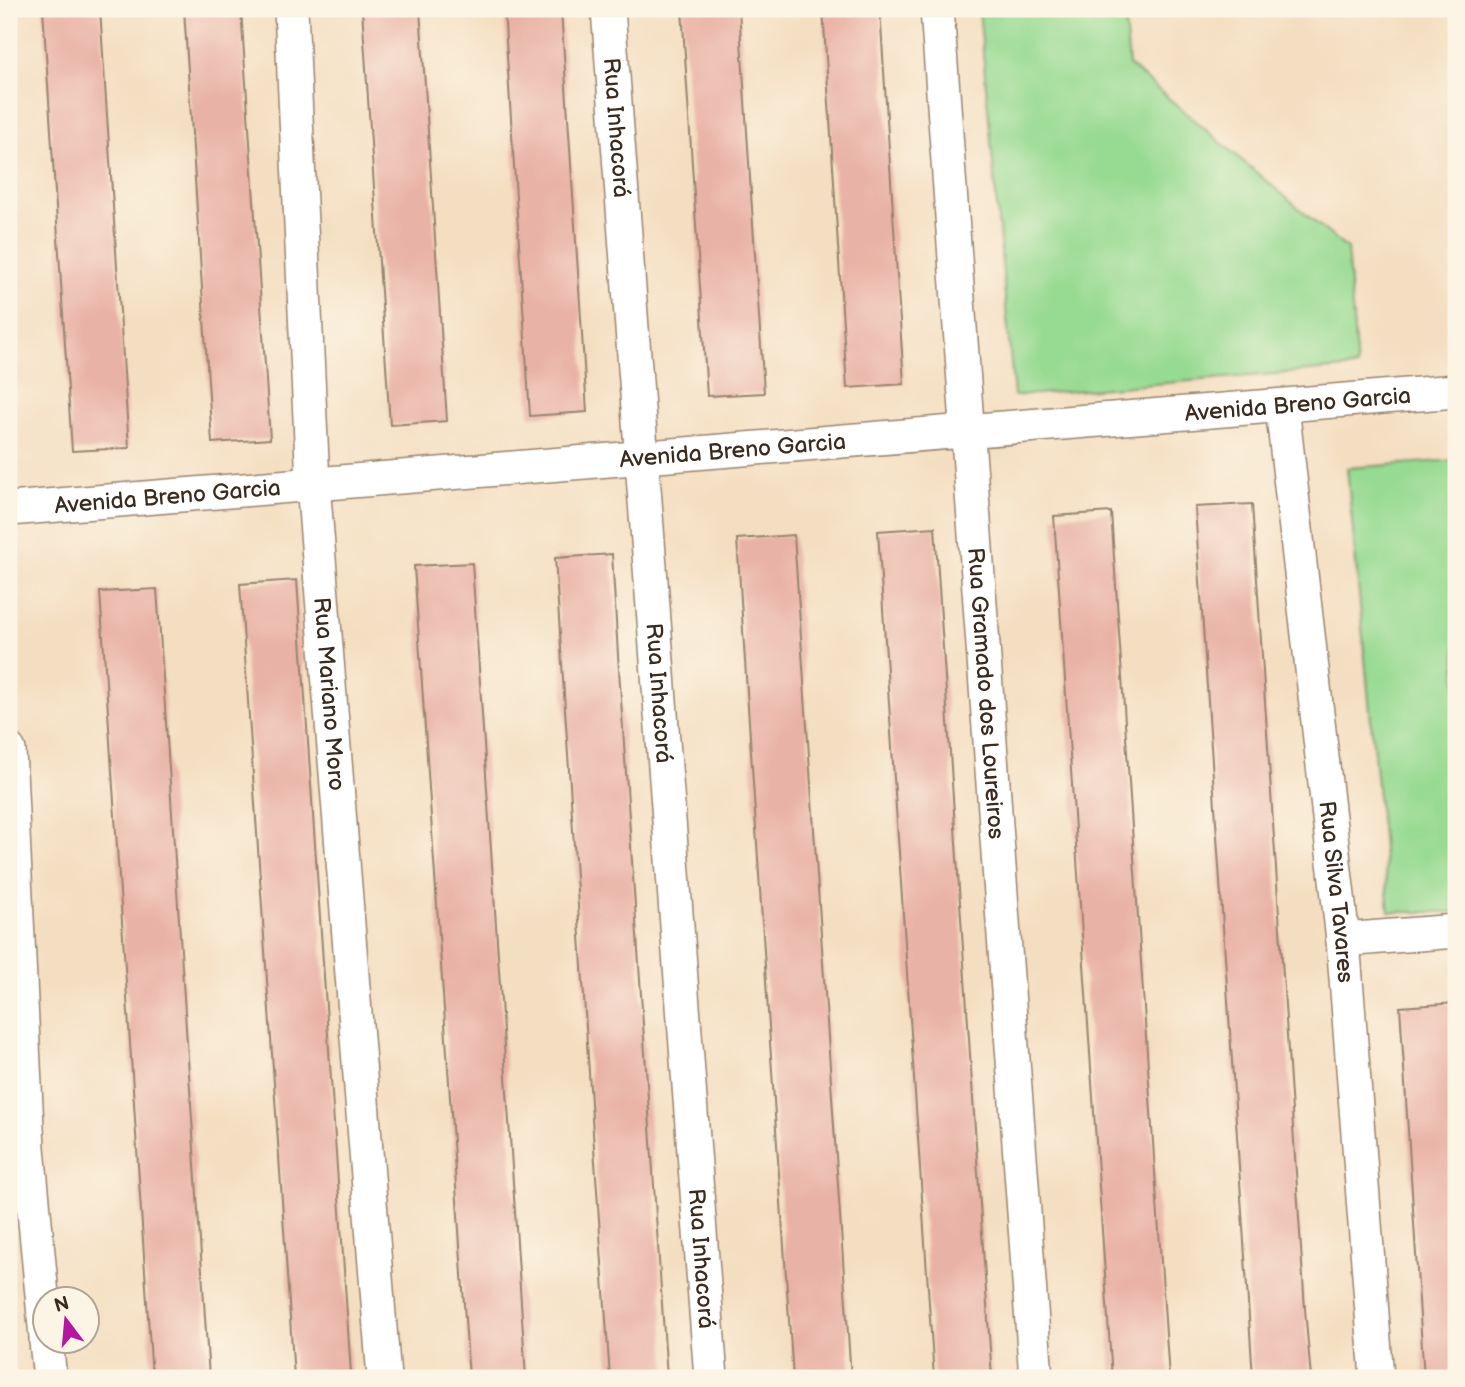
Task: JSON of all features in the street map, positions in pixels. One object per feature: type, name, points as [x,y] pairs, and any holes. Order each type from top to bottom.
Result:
[{"type":"street","name":"Rua Mariano Moro","points":[[291,9],[313,483],[384,1378]]},
{"type":"street","name":"Rua Inhacorá","points":[[608,9],[711,1378]]},
{"type":"street","name":"Rua Gramado dos Loureiros","points":[[937,9],[1036,1378]]},
{"type":"street","name":"Avenida Breno Garcia","points":[[9,509],[1456,391]]},
{"type":"street","name":"Rua Silva Tavares","points":[[1282,407],[1343,940],[1377,1378]]},
{"type":"street","points":[[9,750],[18,1158],[38,1286]]},
{"type":"street","points":[[1343,940],[1456,931]]},
{"type":"street","points":[[48,1356],[50,1378]]},
{"type":"green space","points":[[979,9],[1124,9],[1129,65],[1347,249],[1357,367],[1014,396]]},
{"type":"green space","points":[[1456,460],[1456,912],[1389,912],[1347,468]]},
{"type":"building","points":[[43,9],[100,9],[129,448],[72,451]]},
{"type":"building","points":[[184,9],[241,9],[270,439],[212,443]]},
{"type":"building","points":[[362,9],[420,9],[447,421],[390,425]]},
{"type":"building","points":[[504,9],[561,9],[587,412],[530,416]]},
{"type":"building","points":[[682,9],[739,9],[764,393],[707,396]]},
{"type":"building","points":[[823,9],[880,9],[904,384],[847,388]]},
{"type":"building","points":[[1252,504],[1311,1378],[1253,1378],[1195,507]]},
{"type":"building","points":[[1111,512],[1169,1378],[1112,1378],[1086,994],[1054,516]]},
{"type":"building","points":[[935,527],[992,1378],[934,1378],[878,531]]},
{"type":"building","points":[[794,535],[851,1378],[793,1378],[770,1042],[737,539]]},
{"type":"building","points":[[612,554],[667,1378],[610,1378],[593,1133],[555,558]]},
{"type":"building","points":[[472,563],[526,1378],[469,1378],[414,566]]},
{"type":"building","points":[[297,580],[351,1373],[294,1377],[240,584]]},
{"type":"building","points":[[157,589],[209,1378],[152,1378],[100,592]]},
{"type":"building","points":[[1456,1003],[1456,1378],[1424,1378],[1400,1007]]}]
